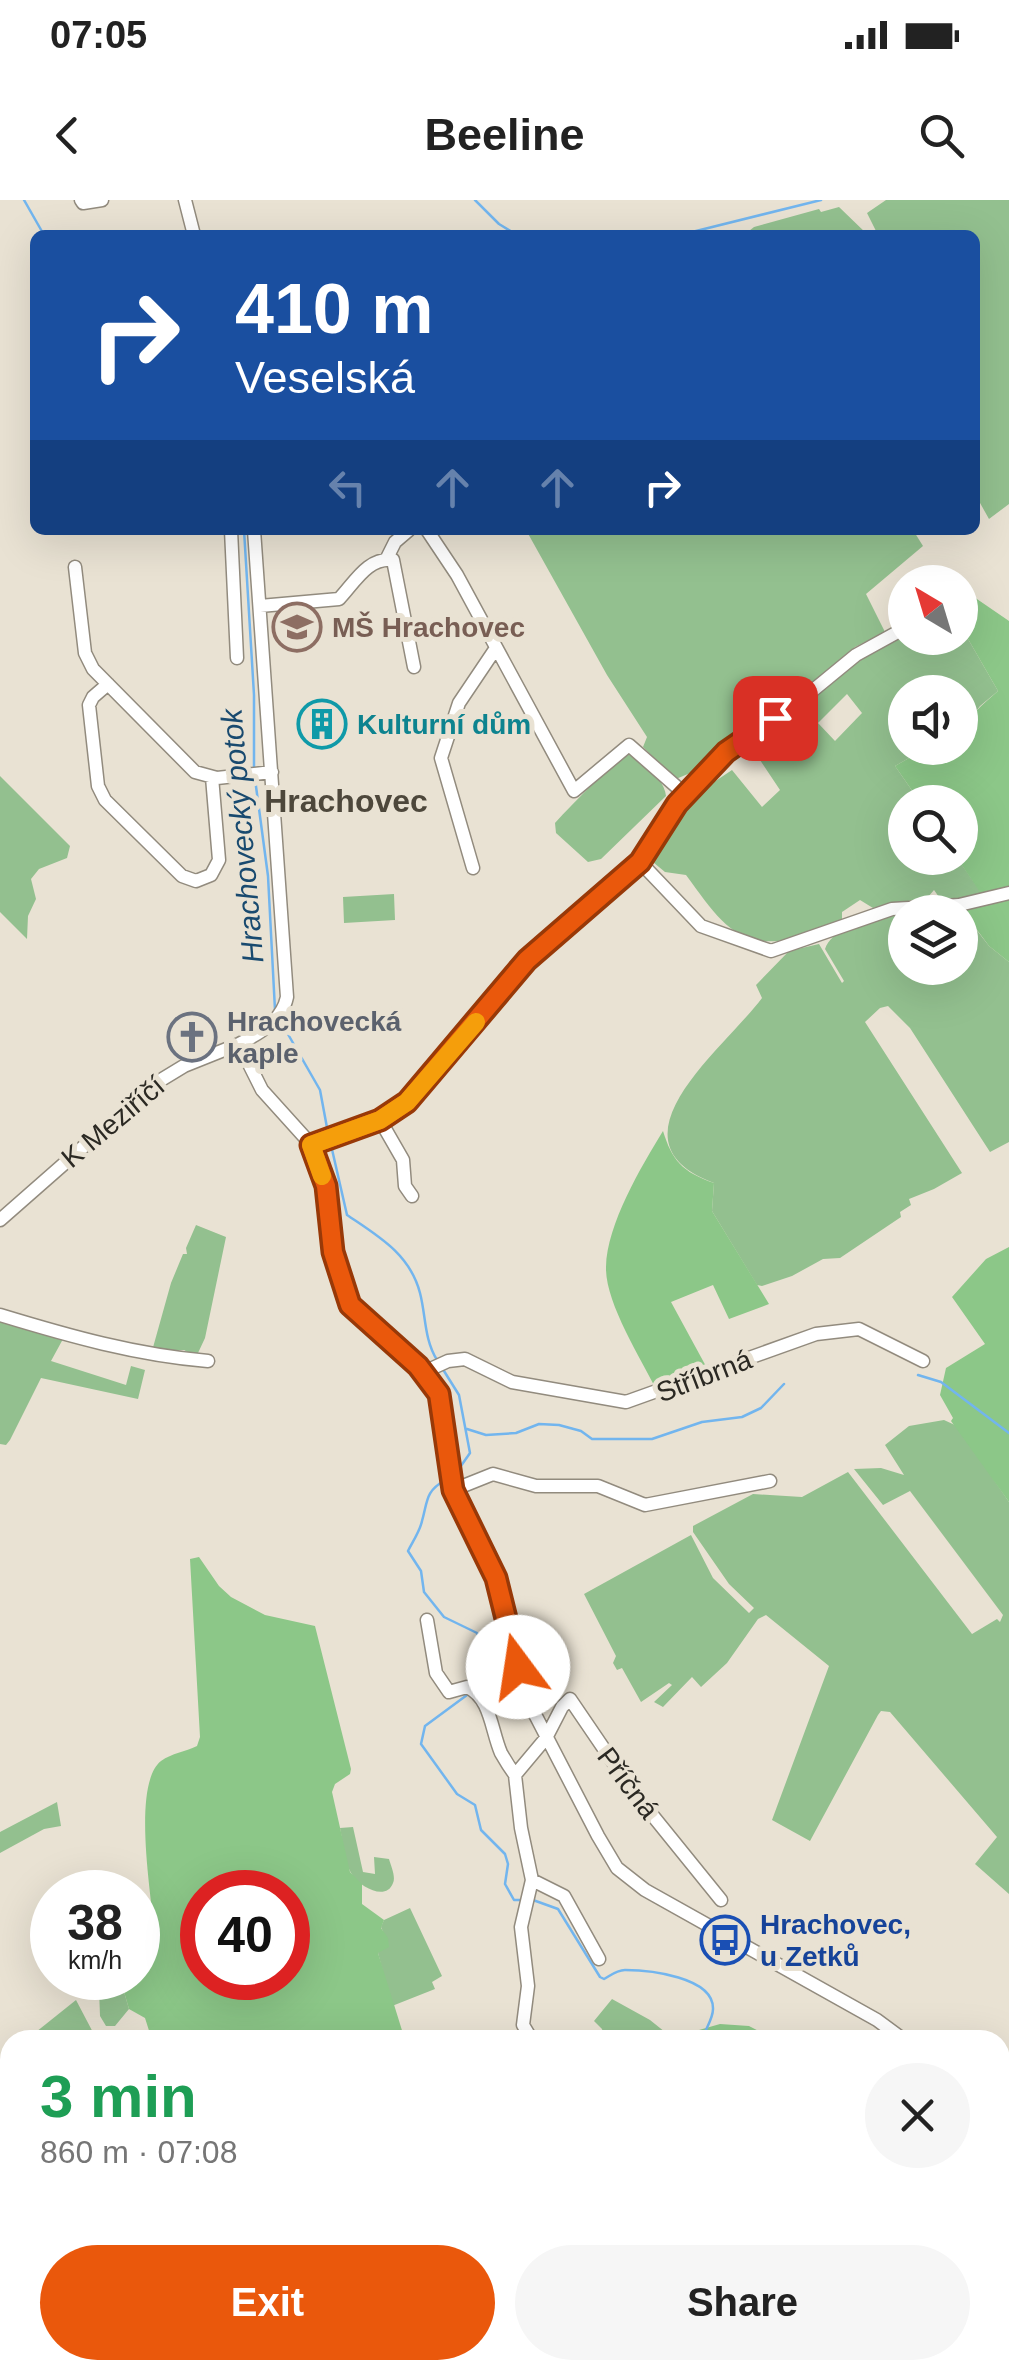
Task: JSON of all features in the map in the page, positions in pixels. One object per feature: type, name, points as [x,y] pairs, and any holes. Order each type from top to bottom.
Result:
[{"type":"street","points":[[81,200],[102,200]]},
{"type":"street","points":[[185,200],[193,230]]},
{"type":"street","points":[[231,535],[237,658]]},
{"type":"street","points":[[75,568],[87,662],[195,772],[212,778],[260,773],[260,606],[254,535]]},
{"type":"street","points":[[260,606],[339,599],[364,568],[387,558],[404,535]]},
{"type":"street","points":[[430,535],[457,574],[574,792],[629,746],[686,795]]},
{"type":"street","points":[[387,558],[393,560],[414,666]]},
{"type":"street","points":[[323,1139],[380,1120],[407,1102],[527,960],[640,862],[686,795],[726,752],[800,701],[856,655],[888,637]]},
{"type":"street","points":[[473,868],[442,758],[459,703],[496,648]]},
{"type":"street","points":[[108,684],[89,705],[98,786],[105,800],[190,880],[211,875],[219,860],[212,778]]},
{"type":"street","name":"K Meziříčí","points":[[0,1220],[156,1083],[184,1066],[239,1044],[278,1016],[287,991],[260,773]]},
{"type":"street","points":[[640,862],[702,926],[771,951],[892,909],[959,905],[1009,893]]},
{"type":"street","points":[[239,1044],[262,1090],[323,1139],[333,1252],[350,1305],[434,1368],[452,1480],[496,1578],[526,1696],[617,1868],[630,1881],[890,2030]]},
{"type":"street","points":[[380,1120],[403,1160],[405,1186],[412,1196]]},
{"type":"street","points":[[0,1315],[134,1352],[208,1362]]},
{"type":"street","name":"Stříbrná","points":[[434,1368],[465,1359],[512,1382],[626,1402],[816,1334],[860,1329],[924,1360]]},
{"type":"street","points":[[452,1480],[494,1474],[536,1486],[598,1486],[645,1504],[770,1482]]},
{"type":"street","points":[[428,1620],[436,1672],[449,1692],[474,1690],[486,1706],[501,1752],[514,1775],[528,1893],[521,1927],[528,1986],[523,2025],[526,2030]]},
{"type":"street","name":"Příčná","points":[[546,1738],[562,1707],[570,1700],[632,1790],[721,1900]]},
{"type":"street","points":[[514,1775],[546,1738]]},
{"type":"street","points":[[528,1893],[564,1896],[599,1959]]},
{"type":"green space","points":[[886,200],[1009,200],[1009,504],[989,519],[980,503],[980,230],[876,230],[867,213]]},
{"type":"green space","points":[[839,207],[863,230],[750,230],[819,209],[821,212]]},
{"type":"green space","points":[[529,535],[916,535],[923,546],[900,565],[888,565],[888,575],[866,594],[885,632],[855,647],[695,771],[676,779],[643,747],[647,737],[607,675]]},
{"type":"green space","points":[[978,600],[1009,621],[1009,962],[978,931],[978,897],[982,895],[968,875],[978,875],[978,785],[908,785],[895,766],[978,765],[978,709],[998,691],[977,655]]},
{"type":"green space","points":[[888,640],[888,655],[977,655],[998,691],[978,709],[978,675],[888,675],[888,765],[897,765],[908,785],[888,785],[888,875],[969,875],[983,895],[938,895],[934,890],[930,895],[888,895],[888,905],[873,908],[860,900],[842,912],[842,922],[805,935],[763,941],[748,938],[722,920],[686,875],[665,872],[648,858],[649,850],[699,785],[714,782],[732,770],[762,807],[780,790],[756,754],[788,713],[827,688],[855,660]],"holes":[[[847,694],[862,713],[835,741],[818,723]]]},
{"type":"green space","points":[[626,754],[652,770],[666,796],[601,859],[588,862],[556,833],[555,823]]},
{"type":"green space","points":[[0,776],[70,846],[67,858],[39,869],[31,879],[36,899],[28,916],[27,939],[0,912]]},
{"type":"green space","points":[[394,894],[395,920],[344,923],[343,897]]},
{"type":"green space","points":[[888,917],[888,985],[978,985],[978,932],[1009,962],[1009,1142],[990,1152],[910,1028],[888,1006],[880,1008],[865,1022],[962,1173],[909,1199],[911,1205],[900,1212],[901,1217],[840,1258],[823,1259],[792,1276],[757,1285],[712,1211],[714,1183],[682,1165],[669,1143],[670,1119],[701,1067],[762,998],[756,985],[789,951],[819,944],[842,983],[825,949],[846,928]]},
{"type":"green space","points":[[663,1131],[680,1164],[714,1183],[712,1211],[769,1304],[729,1319],[713,1285],[671,1302],[708,1370],[656,1389],[617,1313],[606,1267],[619,1215]]},
{"type":"green space","points":[[196,1225],[226,1237],[205,1338],[193,1355],[184,1350],[152,1351],[171,1283],[183,1254],[187,1254]]},
{"type":"green space","points":[[1009,1247],[1009,1502],[951,1421],[953,1418],[940,1395],[946,1368],[985,1344],[952,1297],[986,1259]]},
{"type":"green space","points":[[0,1319],[63,1339],[51,1361],[126,1385],[131,1366],[145,1370],[138,1399],[41,1378],[10,1440],[6,1445],[0,1444]]},
{"type":"green space","points":[[944,1420],[957,1426],[1009,1502],[1009,1894],[975,1864],[997,1837],[890,1712],[881,1711],[878,1715],[810,1841],[772,1820],[829,1666],[766,1615],[758,1619],[727,1663],[701,1687],[692,1677],[663,1707],[654,1702],[672,1685],[669,1683],[641,1702],[622,1668],[617,1670],[613,1663],[616,1656],[584,1594],[691,1535],[713,1578],[749,1613],[754,1608],[729,1584],[693,1532],[693,1526],[753,1494],[802,1497],[848,1472],[972,1634],[997,1619],[1000,1622],[1003,1615],[910,1491],[883,1505],[854,1469],[881,1468],[904,1475],[885,1445],[909,1426]]},
{"type":"green space","points":[[199,1557],[231,1597],[265,1615],[315,1626],[351,1769],[332,1792],[350,1872],[362,1884],[362,1904],[384,1920],[381,1928],[389,1947],[378,1953],[402,2030],[149,2030],[145,2018],[129,2009],[126,2000],[160,2000],[160,1870],[148,1870],[147,1792],[152,1773],[161,1761],[197,1746],[200,1737],[190,1559]]},
{"type":"green space","points":[[57,1802],[61,1826],[44,1829],[0,1853],[0,1832]]},
{"type":"green space","points":[[353,1827],[363,1872],[375,1874],[374,1857],[389,1859],[394,1881],[390,1889],[379,1892],[367,1888],[350,1871],[340,1828]]},
{"type":"green space","points":[[410,1908],[442,1976],[432,1982],[435,1989],[392,2006],[378,1953],[384,1934],[381,1927],[384,1920]]},
{"type":"green space","points":[[612,1999],[662,2030],[602,2030],[594,2021]]},
{"type":"green space","points":[[76,2000],[92,2030],[38,2030]]},
{"type":"green space","points":[[99,2000],[126,2000],[129,2009],[115,2026],[106,2026],[100,2016]]},
{"type":"green space","points":[[720,2024],[757,2030],[699,2030]]},
{"type":"waterway","name":"Hrachovecký potok","points":[[24,200],[41,230]]},
{"type":"waterway","points":[[475,200],[509,230]]},
{"type":"waterway","points":[[700,230],[821,200]]},
{"type":"waterway","name":"Hrachovecký potok","points":[[244,535],[254,695],[254,767]]},
{"type":"waterway","name":"Hrachovecký potok","points":[[255,779],[268,876],[275,1010]]},
{"type":"waterway","name":"Hrachovecký potok","points":[[281,1022],[320,1090],[328,1133]]},
{"type":"waterway","name":"Hrachovecký potok","points":[[331,1145],[347,1215],[391,1247],[409,1267],[420,1293],[427,1336],[437,1360]]},
{"type":"waterway","name":"Hrachovecký potok","points":[[444,1371],[459,1395],[470,1453],[456,1473]]},
{"type":"waterway","points":[[918,1375],[941,1382],[1009,1433]]},
{"type":"waterway","points":[[467,1429],[486,1435],[516,1433],[539,1424],[559,1425],[581,1431],[592,1439],[652,1439],[702,1422],[742,1417],[761,1408],[784,1384]]},
{"type":"waterway","name":"Hrachovecký potok","points":[[445,1480],[431,1493],[408,1551],[421,1571],[424,1592],[444,1617],[477,1633],[486,1661],[478,1687]]},
{"type":"waterway","name":"Hrachovecký potok","points":[[467,1695],[425,1726],[421,1744],[457,1794],[475,1805],[481,1830],[505,1854],[505,1884],[514,1900],[520,1900]]},
{"type":"waterway","name":"Hrachovecký potok","points":[[533,1900],[558,1909],[600,1977],[636,1970],[664,1974],[703,1989],[713,2012],[706,2030]]},
{"type":"slow traffic","points":[[322,1176],[311,1145],[380,1120],[407,1102],[476,1022]]},
{"type":"place","name":"MŠ Hrachovec","points":[[297,627]]},
{"type":"place","name":"Kulturní dům","points":[[322,724]]},
{"type":"place","name":"Hrachovecká kaple","points":[[192,1037]]},
{"type":"place","name":"Hrachovec, u Zetků","points":[[725,1940]]},
{"type":"district","name":"Hrachovec","points":[[346,801]]},
{"type":"route","points":[[518,1667],[496,1578],[453,1490],[439,1394],[424,1372],[350,1305],[333,1252],[326,1186],[311,1145],[380,1120],[407,1102],[527,960],[640,862],[677,804],[726,752],[775,718]]}]
